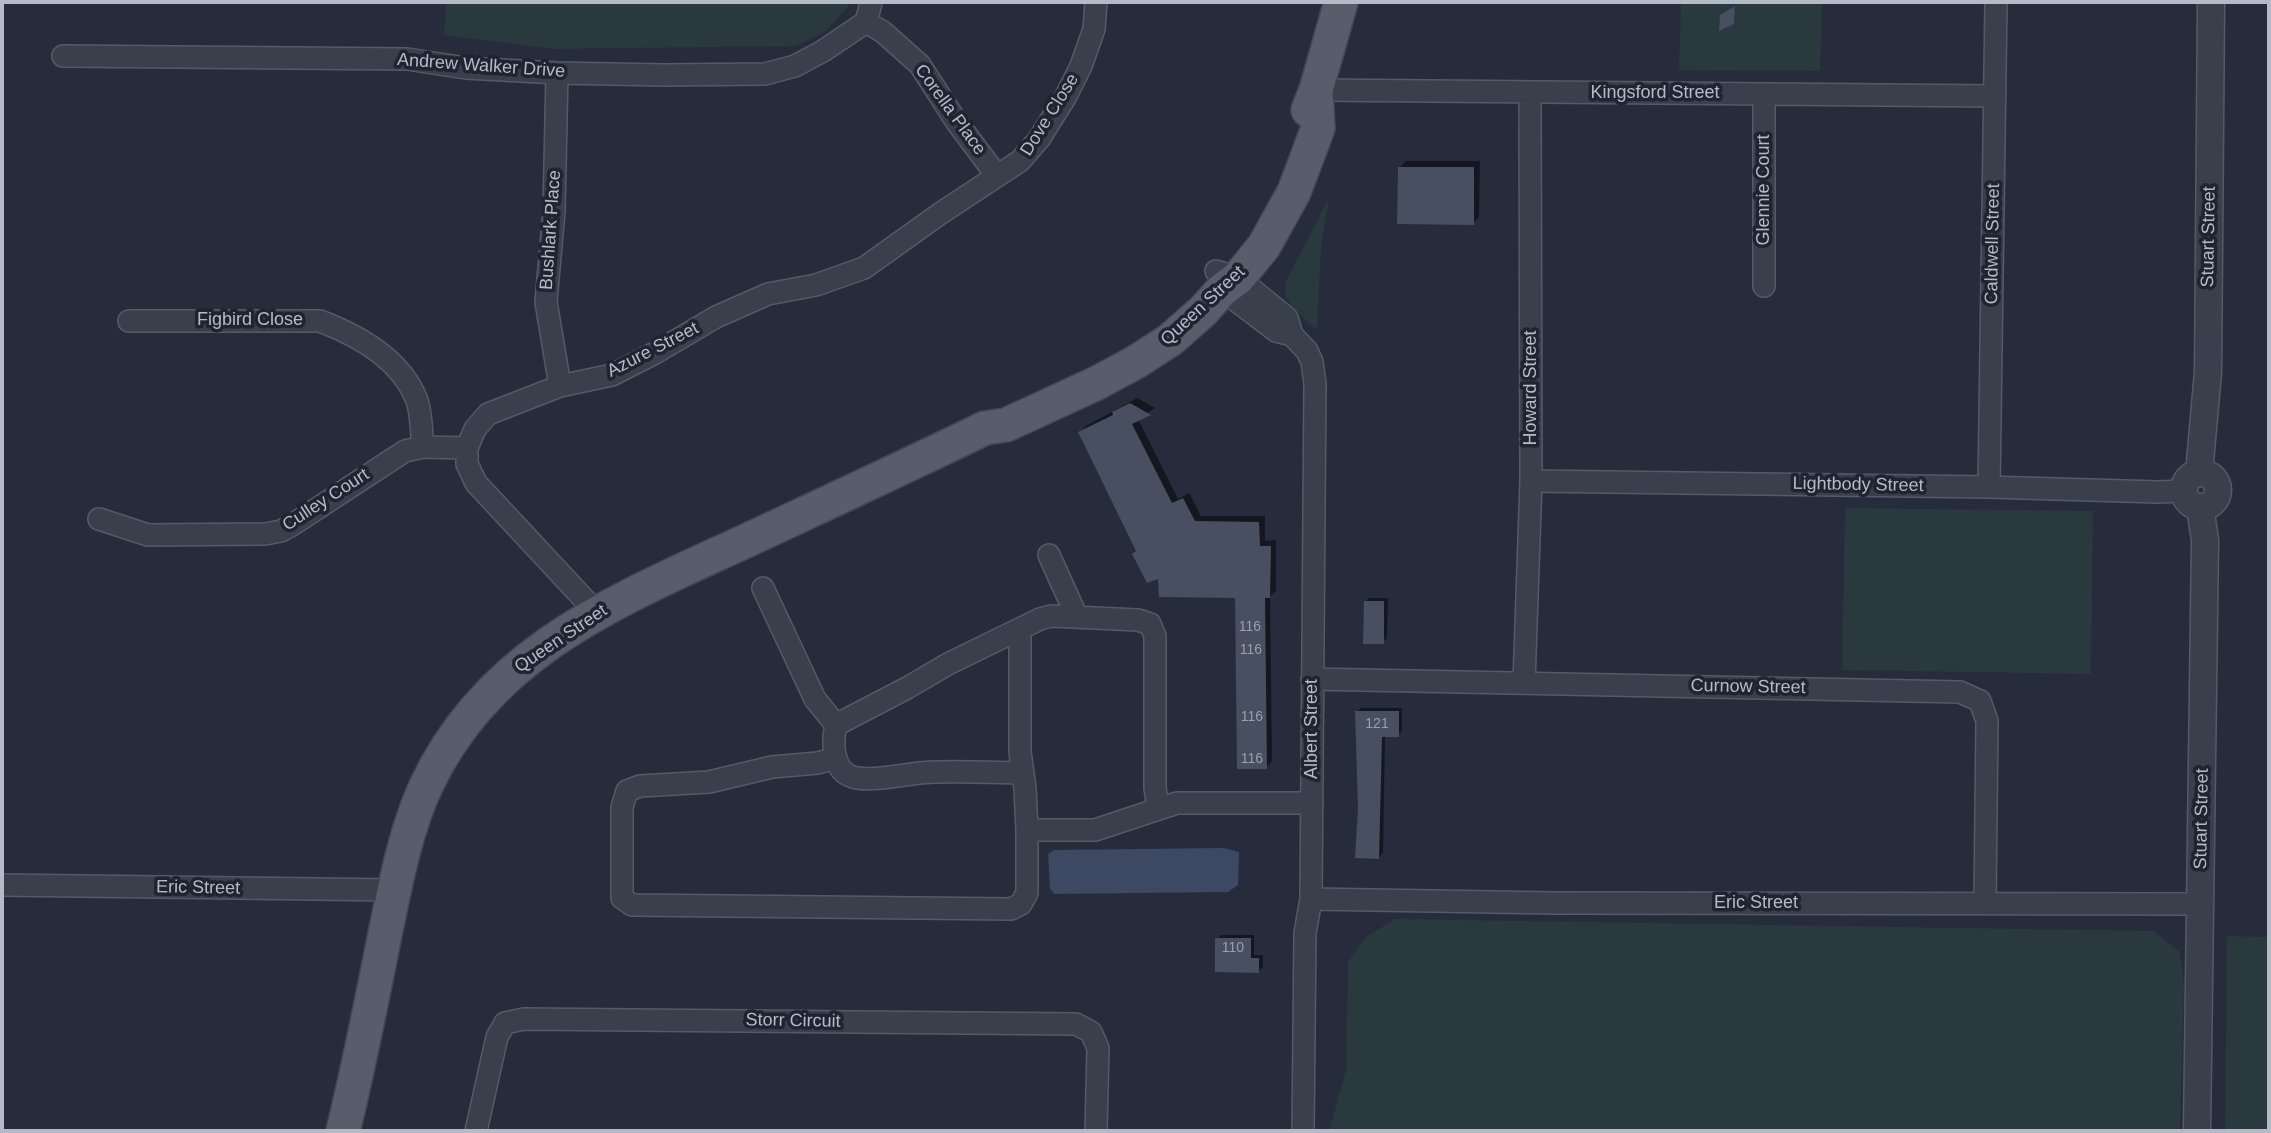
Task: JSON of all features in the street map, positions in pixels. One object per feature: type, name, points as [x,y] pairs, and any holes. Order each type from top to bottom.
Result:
[{"type":"main road","name":"Queen Street","points":[[343,1131],[394,890],[425,788],[446,747],[474,709],[543,647],[597,613],[985,428],[1000,413],[1089,370],[1146,336],[1225,280],[1264,246],[1294,192],[1318,128],[1316,90],[1341,2]]},
{"type":"street","name":"Dove Close","points":[[997,176],[1020,161],[1039,139],[1066,96],[1081,66],[1094,29],[1096,2]]},
{"type":"street","name":"Caldwell Street","points":[[1989,487],[1996,2]]},
{"type":"street","name":"Stuart Street","points":[[2197,1131],[2205,540],[2195,490],[2208,372],[2211,2]]},
{"type":"street","name":"Corella Place","points":[[869,12],[883,32],[920,65],[956,121],[997,176]]},
{"type":"street","name":"Andrew Walker Drive","points":[[63,56],[407,59],[466,68],[557,73],[765,74],[795,66],[823,51],[869,12]]},
{"type":"street","name":"Bushlark Place","points":[[557,73],[554,211],[546,302],[560,386]]},
{"type":"street","name":"Kingsford Street","points":[[1316,90],[1995,96]]},
{"type":"street","name":"Howard Street","points":[[1524,683],[1531,481],[1530,92]]},
{"type":"street","name":"Glennie Court","points":[[1764,94],[1764,286]]},
{"type":"street","name":"Azure Street","points":[[467,448],[475,429],[488,414],[560,386],[612,375],[716,317],[768,294],[816,285],[864,268],[997,176]]},
{"type":"street","name":"Albert Street","points":[[1225,280],[1287,318],[1292,335],[1307,351],[1312,362],[1315,384],[1311,899],[1305,933],[1303,1131]]},
{"type":"street","name":"Figbird Close","points":[[130,321],[320,321],[348,332],[396,367],[417,399],[423,447]]},
{"type":"street","name":"Culley Court","points":[[99,519],[148,535],[265,534],[281,531],[405,451],[423,447],[467,448]]},
{"type":"street","points":[[467,448],[467,464],[477,482],[597,613]]},
{"type":"street","name":"Lightbody Street","points":[[1531,481],[2158,492],[2195,490]]},
{"type":"street","points":[[1049,555],[1077,617]]},
{"type":"street","points":[[763,588],[815,699],[836,725]]},
{"type":"street","points":[[1023,773],[918,773],[900,777],[852,777],[842,769],[835,758],[832,741],[836,725],[948,664],[1051,616],[1138,620],[1150,624],[1155,636],[1155,788],[1158,808]]},
{"type":"street","points":[[835,758],[709,782],[640,786],[627,792],[622,807],[622,898],[632,905],[1011,909],[1021,904],[1027,893],[1027,830],[1020,752],[1020,629]]},
{"type":"street","name":"Curnow Street","points":[[1312,679],[1960,692],[1980,701],[1987,721],[1985,902]]},
{"type":"street","points":[[1027,830],[1096,830],[1177,803],[1312,803]]},
{"type":"street","name":"Eric Street","points":[[2,886],[394,890]]},
{"type":"street","name":"Eric Street","points":[[1311,899],[1554,903],[2200,904]]},
{"type":"street","name":"Storr Circuit","points":[[476,1131],[497,1037],[505,1023],[524,1018],[1076,1024],[1091,1032],[1098,1048],[1096,1131]]},
{"type":"shaded area","points":[[446,2],[852,2],[826,31],[796,46],[553,49],[444,35]]},
{"type":"shaded area","points":[[1681,2],[1822,2],[1820,71],[1679,70]]},
{"type":"shaded area","points":[[1329,198],[1321,245],[1317,330],[1290,304],[1285,283]]},
{"type":"shaded area","points":[[1845,508],[2093,511],[2091,674],[1842,670]]},
{"type":"shaded area","points":[[1395,919],[2154,931],[2180,952],[2184,987],[2180,1131],[1329,1131],[1346,1071],[1348,962],[1367,936]]},
{"type":"shaded area","points":[[2227,936],[2269,937],[2269,1131],[2225,1131]]},
{"type":"water","points":[[1224,848],[1239,852],[1238,885],[1228,892],[1054,894],[1050,888],[1048,854],[1054,850]]},
{"type":"building","points":[[1735,6],[1734,24],[1719,31],[1720,15]]},
{"type":"building","points":[[1398,167],[1474,167],[1474,225],[1397,224]]},
{"type":"building","points":[[1130,403],[1151,415],[1132,424],[1172,503],[1183,498],[1195,521],[1259,522],[1260,546],[1271,546],[1270,598],[1265,598],[1267,769],[1237,769],[1235,598],[1159,597],[1158,579],[1147,583],[1132,554],[1136,551],[1078,432],[1113,415],[1112,412]]},
{"type":"building","points":[[1364,601],[1384,601],[1384,644],[1363,644]]},
{"type":"building","points":[[1355,711],[1399,711],[1399,737],[1382,737],[1379,859],[1355,858],[1358,808]]},
{"type":"building","points":[[1215,938],[1251,938],[1251,958],[1259,958],[1259,973],[1215,972]]}]
